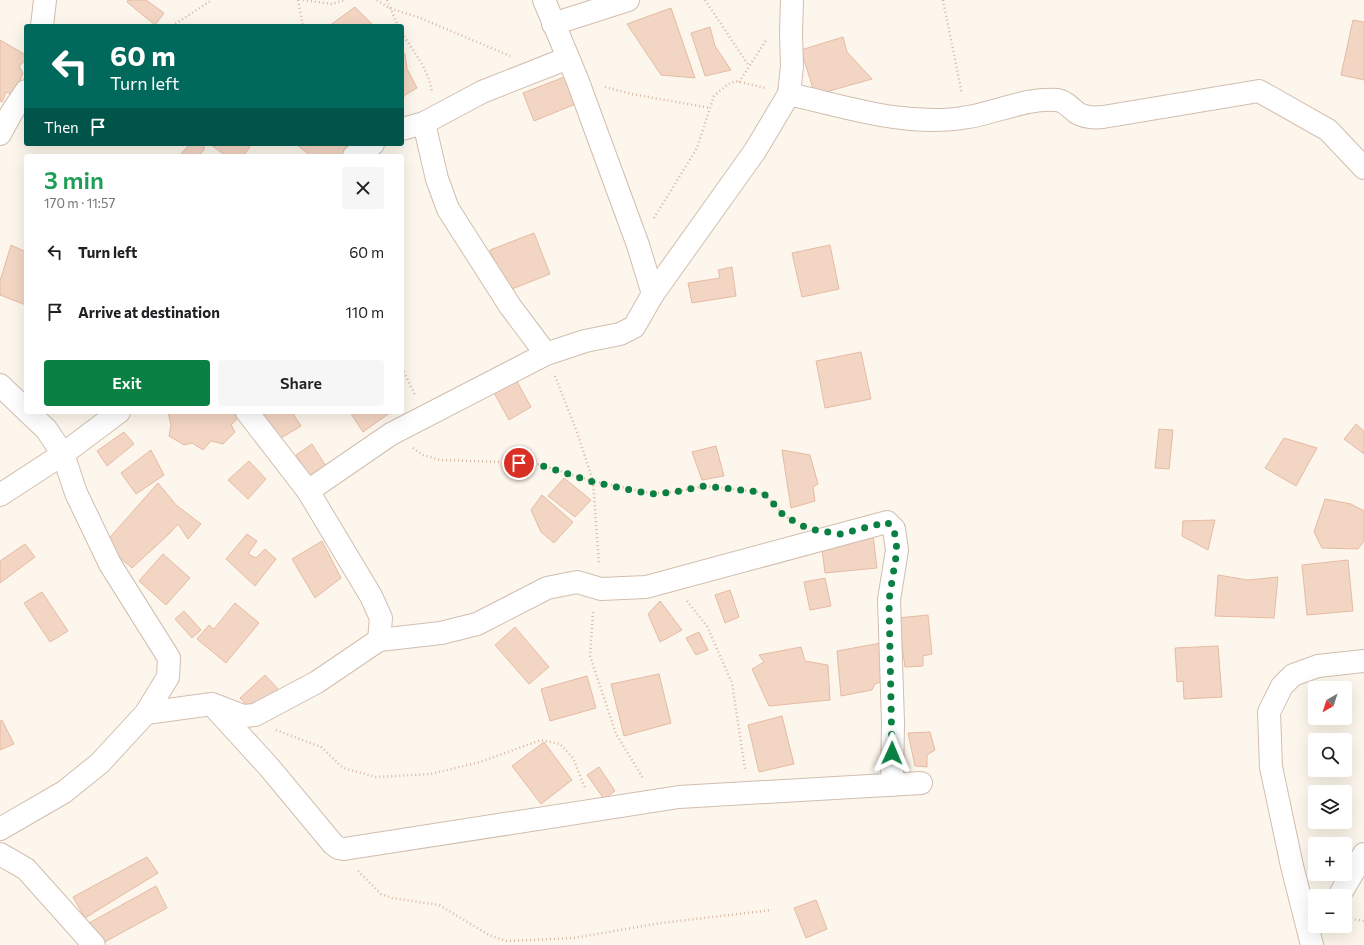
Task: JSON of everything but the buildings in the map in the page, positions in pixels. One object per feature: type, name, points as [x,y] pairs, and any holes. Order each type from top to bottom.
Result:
[{"type":"street","points":[[42,24],[45,0]]},
{"type":"street","points":[[544,0],[568,58],[638,244],[653,294]]},
{"type":"street","points":[[553,24],[628,0]]},
{"type":"street","points":[[308,491],[390,434],[546,354],[585,341],[620,334],[634,327],[653,294],[755,151],[789,94],[792,66],[790,33],[792,0]]},
{"type":"street","points":[[404,128],[424,123],[482,92],[568,58]]},
{"type":"street","points":[[789,94],[871,113],[919,121],[968,118],[1016,105],[1058,100],[1078,113],[1090,118],[1192,104],[1245,92],[1259,91],[1328,130],[1364,168]]},
{"type":"street","points":[[0,134],[24,94]]},
{"type":"street","points":[[424,123],[437,179],[448,209],[510,306],[546,354]]},
{"type":"street","points":[[357,154],[370,146]]},
{"type":"street","points":[[0,385],[24,408]]},
{"type":"street","points":[[0,829],[64,792],[100,763],[146,713],[168,677],[169,658],[110,564],[76,493],[63,454],[46,429],[30,414]]},
{"type":"street","points":[[0,495],[63,454],[116,414]]},
{"type":"street","points":[[248,414],[308,491],[370,596],[381,618],[379,640]]},
{"type":"street","points":[[146,713],[212,704],[243,716],[255,715],[317,682],[379,640],[441,633],[477,624],[548,588],[576,582],[598,588],[646,587],[887,522],[891,524],[894,529],[897,550],[889,600],[893,722],[892,785]]},
{"type":"street","points":[[1315,938],[1292,866],[1272,767],[1269,712],[1282,686],[1293,675],[1318,666],[1364,661]]},
{"type":"street","points":[[212,704],[269,766],[338,848],[344,849],[678,798],[921,783]]},
{"type":"street","points":[[0,854],[26,869],[94,945]]},
{"type":"street","points":[[1343,889],[1364,854]]},
{"type":"path","points":[[175,24],[212,0]]},
{"type":"path","points":[[298,0],[303,24]]},
{"type":"path","points":[[303,0],[332,4],[345,0]]},
{"type":"path","points":[[377,0],[389,8],[418,17],[452,33],[540,68]]},
{"type":"path","points":[[387,0],[389,8],[397,24]]},
{"type":"path","points":[[705,0],[749,66]]},
{"type":"path","points":[[944,0],[968,118]]},
{"type":"path","points":[[404,36],[424,68],[430,83],[431,100],[424,123]]},
{"type":"path","points":[[576,79],[632,94],[710,108]]},
{"type":"path","points":[[638,244],[697,148],[714,96],[727,85],[735,81],[789,94]]},
{"type":"path","points":[[546,354],[577,432],[593,482],[598,588],[590,656],[616,734],[657,801]]},
{"type":"path","points":[[404,372],[424,416]]},
{"type":"path","points":[[390,434],[423,455],[440,460],[534,463],[593,482],[650,494],[675,492],[705,486],[759,492],[767,496],[784,516],[801,524]]},
{"type":"path","points":[[671,580],[706,626],[732,683],[749,793]]},
{"type":"path","points":[[243,716],[321,747],[343,768],[376,777],[431,774],[480,762],[541,740],[560,744],[572,758],[594,810]]},
{"type":"path","points":[[338,848],[360,874],[381,894],[392,898],[439,905],[489,935],[507,941],[574,938],[661,923],[772,910]]},
{"type":"path","points":[[1352,919],[1364,921]]},
{"type":"route","points":[[519,463],[534,463],[593,482],[650,494],[675,492],[705,486],[759,492],[767,496],[784,516],[809,529],[841,534],[887,522],[891,524],[894,529],[897,550],[889,600],[893,722],[892,753]]}]
